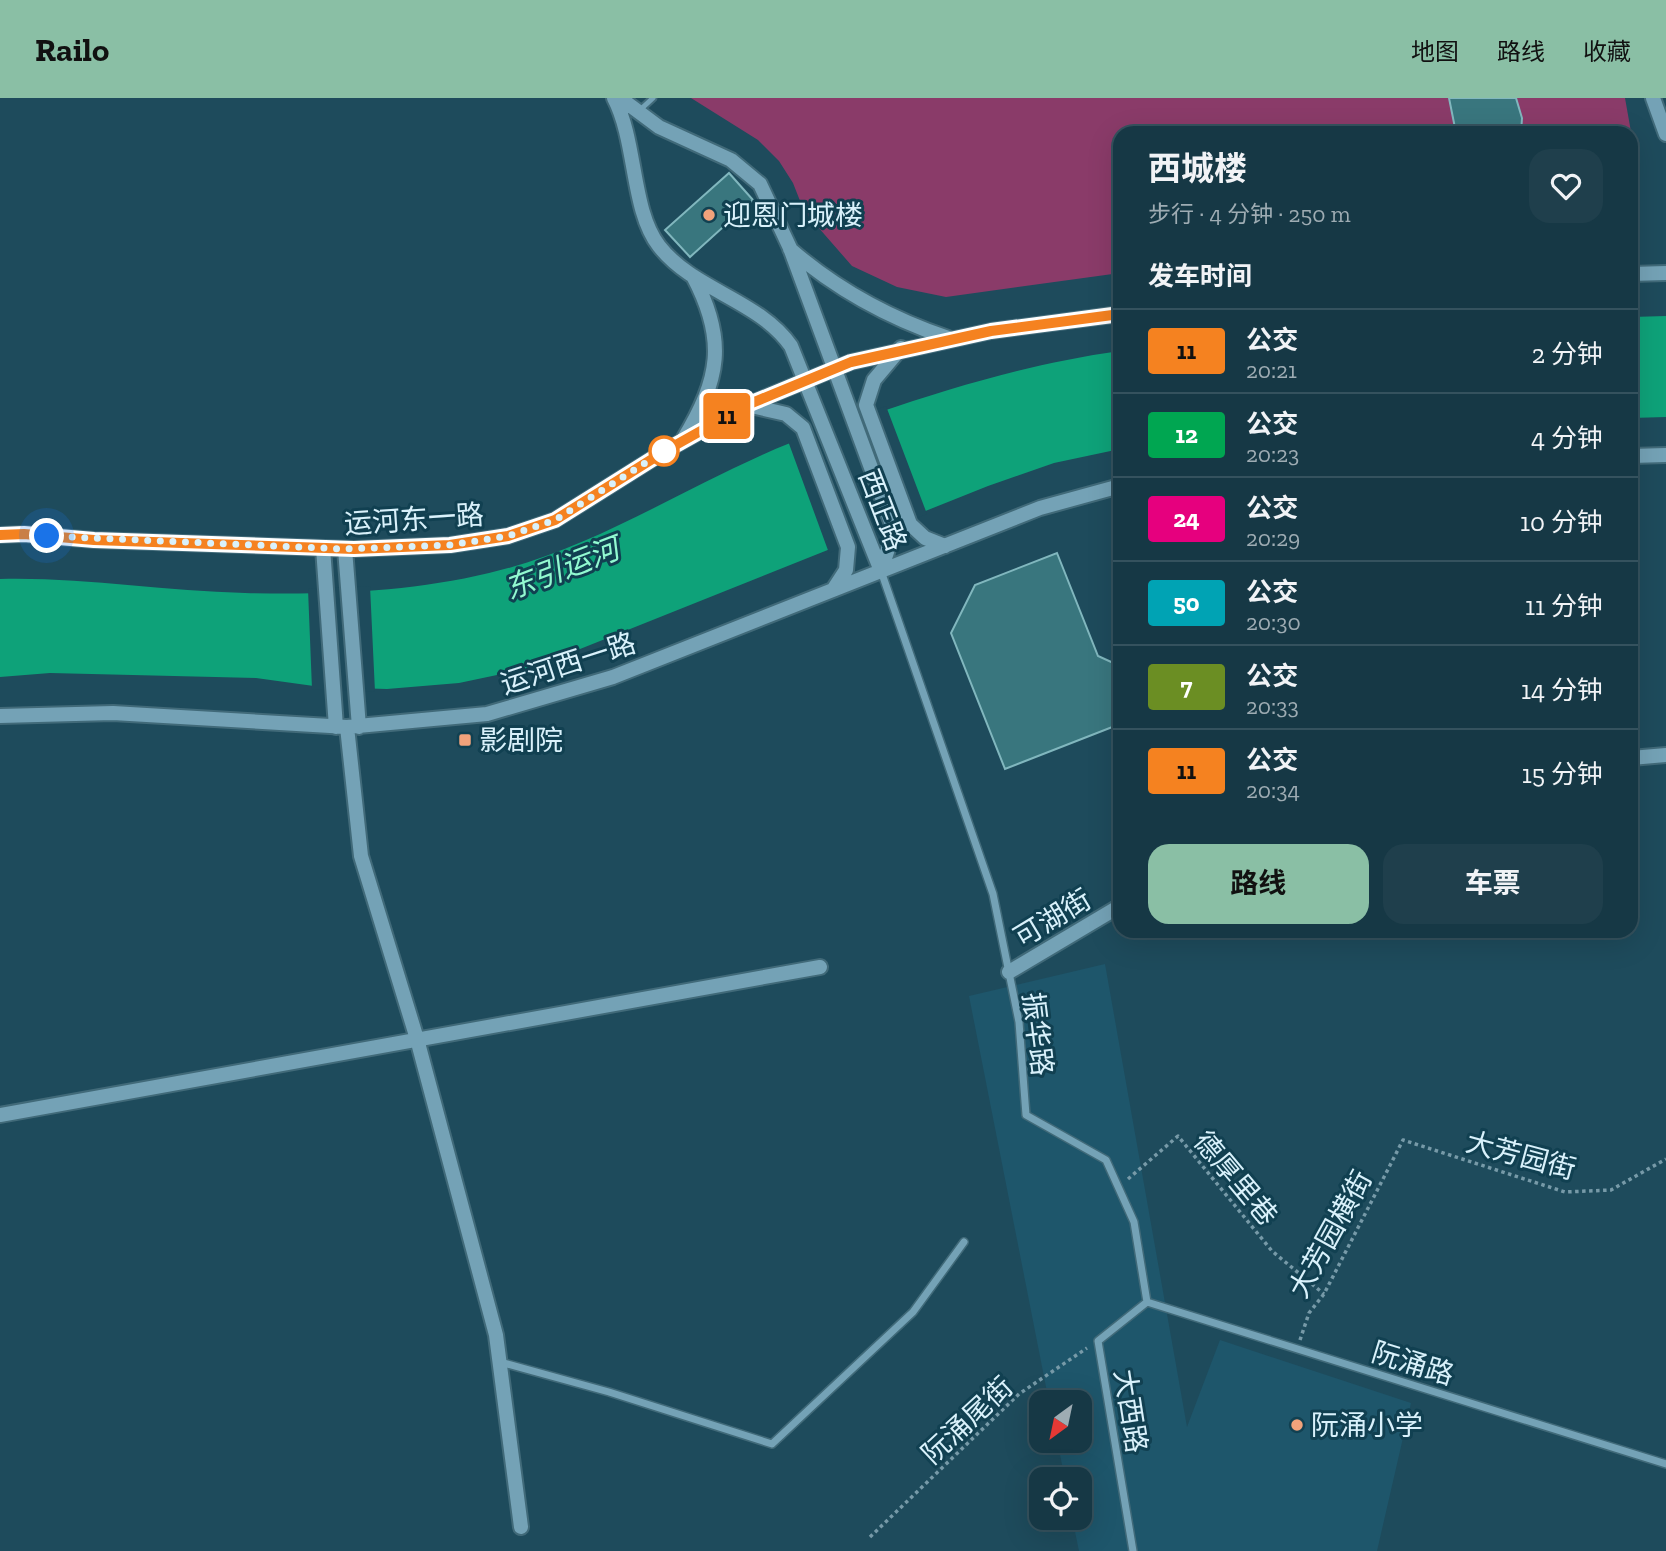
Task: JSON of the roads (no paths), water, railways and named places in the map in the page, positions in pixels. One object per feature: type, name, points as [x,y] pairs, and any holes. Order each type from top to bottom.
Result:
[{"type":"street","name":"西正路","points":[[614,98],[628,133],[643,210],[652,235],[668,256],[692,275],[784,335],[823,420],[866,540],[881,572]]},
{"type":"street","name":"西正路","points":[[620,98],[659,127],[720,154],[749,172],[760,184],[789,248],[894,530],[881,572]]},
{"type":"street","points":[[1653,98],[1666,134]]},
{"type":"street","points":[[789,248],[854,296],[907,324],[949,338]]},
{"type":"street","points":[[1638,274],[1666,272]]},
{"type":"street","points":[[682,441],[709,391],[716,357],[713,318],[692,275]]},
{"type":"street","name":"运河东一路","points":[[0,535],[345,549],[450,545],[508,536],[555,520],[682,441],[747,405],[832,369],[901,348],[949,338],[1113,315]]},
{"type":"street","points":[[901,348],[874,380],[866,405],[910,524],[925,538],[945,546]]},
{"type":"street","points":[[747,405],[786,414],[803,428],[848,547],[846,569],[834,590]]},
{"type":"street","points":[[1638,456],[1666,455]]},
{"type":"street","name":"运河西一路","points":[[0,716],[113,713],[347,721],[487,714],[548,699],[613,677],[1040,508],[1113,488]]},
{"type":"street","points":[[323,548],[326,586],[347,721],[361,856],[417,1039],[496,1335],[521,1527]]},
{"type":"street","points":[[345,549],[348,586],[347,721]]},
{"type":"street","name":"振华路","points":[[881,572],[993,894],[1019,1022],[1026,1115],[1106,1160],[1134,1222],[1147,1302]]},
{"type":"street","points":[[1638,757],[1666,755]]},
{"type":"street","name":"可湖街","points":[[1009,972],[1113,910]]},
{"type":"street","points":[[0,1115],[820,967]]},
{"type":"street","points":[[499,1362],[609,1392],[772,1444],[913,1312],[964,1242]]},
{"type":"street","name":"阮涌路","points":[[1147,1302],[1666,1464]]},
{"type":"street","name":"大西路","points":[[1133,1551],[1098,1341],[1147,1302]]},
{"type":"lane","points":[[638,112],[653,98]]},
{"type":"water","points":[[1666,316],[1666,417],[1638,418],[1638,317]]},
{"type":"water","name":"东引运河","points":[[1113,352],[1113,450],[1054,463],[988,486],[535,667],[459,683],[387,689],[321,687],[256,678],[50,673],[0,677],[0,579],[61,580],[214,592],[337,593],[429,584],[489,573],[560,551],[762,455],[819,432],[938,393],[1057,362]]},
{"type":"place","name":"迎恩门城楼","points":[[709,215]]},
{"type":"place","name":"影剧院","points":[[465,740]]},
{"type":"place","name":"阮涌小学","points":[[1297,1425]]}]
